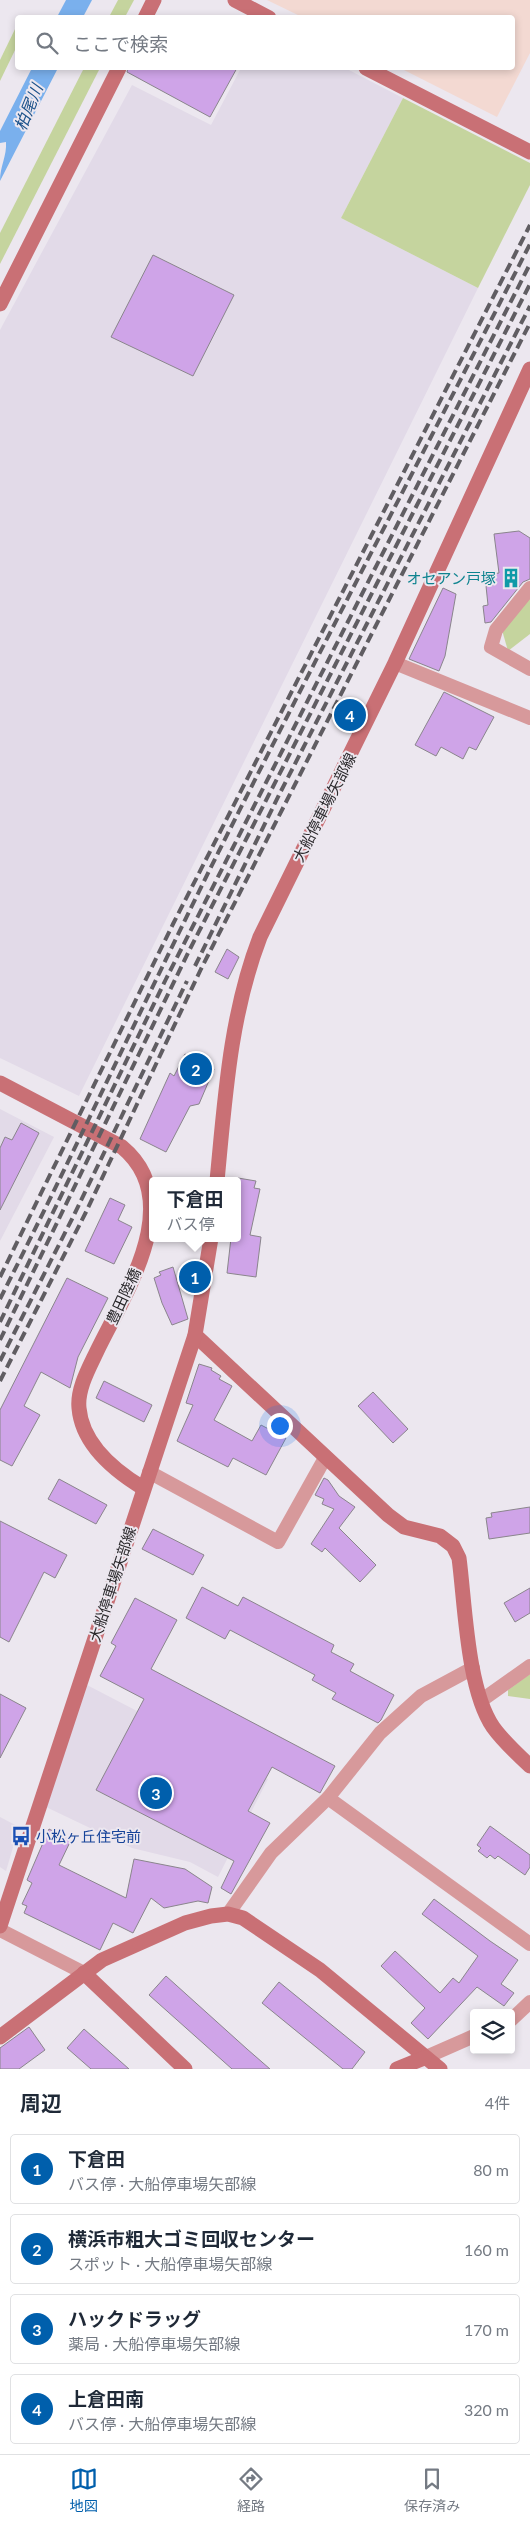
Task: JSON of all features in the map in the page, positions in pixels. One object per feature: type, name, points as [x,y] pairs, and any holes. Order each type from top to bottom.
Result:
[{"type":"street","points":[[146,15],[154,0]]},
{"type":"street","points":[[235,0],[263,15]]},
{"type":"street","points":[[0,304],[118,70]]},
{"type":"street","points":[[370,70],[530,152]]},
{"type":"street","name":"大船停車場矢部線","points":[[217,1177],[232,1044],[243,984],[250,961],[274,905],[395,664],[530,370]]},
{"type":"street","points":[[530,588],[496,630],[491,647],[530,669]]},
{"type":"street","points":[[395,664],[530,718]]},
{"type":"street","name":"豊田陸橋","points":[[0,1083],[122,1147],[133,1156],[144,1174],[149,1192]]},
{"type":"street","name":"豊田陸橋","points":[[143,1488],[127,1479],[94,1447],[84,1426],[79,1408],[86,1373],[148,1240],[149,1234]]},
{"type":"street","name":"大船停車場矢部線","points":[[0,1928],[143,1488],[195,1335],[210,1242]]},
{"type":"street","points":[[195,1335],[325,1458],[404,1527],[440,1536],[453,1546],[459,1558],[473,1668],[482,1700],[492,1725],[512,1750],[530,1766]]},
{"type":"street","points":[[149,1472],[278,1542],[325,1458]]},
{"type":"street","points":[[482,1700],[530,1666]]},
{"type":"street","points":[[228,1914],[271,1853],[328,1798],[380,1733],[421,1696],[473,1668]]},
{"type":"street","points":[[328,1798],[530,1944]]},
{"type":"street","points":[[0,2037],[102,1960],[155,1935],[194,1920],[228,1914],[243,1918],[320,1970],[362,2002],[424,2058],[440,2069]]},
{"type":"street","points":[[0,1928],[84,1973],[185,2069]]},
{"type":"street","points":[[515,2016],[530,2002]]},
{"type":"street","points":[[397,2069],[470,2038]]},
{"type":"shaded area","points":[[267,0],[530,0],[530,53],[497,117],[404,70],[515,70],[515,15],[298,15]]},
{"type":"shaded area","points":[[240,70],[349,70],[403,98],[341,218],[478,288],[79,1096],[0,1058],[0,330],[132,85],[211,125]]},
{"type":"shaded area","points":[[0,1109],[54,1137],[0,1241]]},
{"type":"shaded area","points":[[85,1684],[268,1779],[218,1877],[190,1862],[132,1848],[46,1807]]},
{"type":"shaded area","points":[[0,1817],[19,1827],[6,1871],[0,1867]]},
{"type":"green space","points":[[118,0],[134,0],[126,15],[110,15]]},
{"type":"green space","points":[[15,29],[15,50],[0,81],[0,60]]},
{"type":"green space","points":[[83,70],[99,70],[0,264],[0,233]]},
{"type":"green space","points":[[403,98],[530,163],[530,185],[478,288],[341,218]]},
{"type":"green space","points":[[530,595],[530,634],[508,651],[502,630]]},
{"type":"green space","points":[[530,1674],[530,1699],[508,1696],[508,1690]]},
{"type":"water","points":[[66,0],[92,0],[84,15],[58,15]]},
{"type":"water","name":"柏尾川","points":[[31,70],[57,70],[0,181],[6,142],[0,143],[0,131]]},
{"type":"building","points":[[128,70],[236,70],[210,117],[127,72]]},
{"type":"building","points":[[153,255],[234,295],[193,376],[111,337]]},
{"type":"building","name":"オセアン戸塚","points":[[519,531],[530,538],[530,579],[523,582],[491,622],[485,623],[483,606],[488,605],[486,586],[493,585],[491,574],[499,573],[494,534]]},
{"type":"building","points":[[443,588],[456,594],[445,656],[439,671],[409,659]]},
{"type":"building","points":[[444,692],[494,717],[476,750],[469,747],[463,759],[441,747],[436,756],[415,745]]},
{"type":"building","points":[[227,949],[239,957],[228,979],[215,972]]},
{"type":"building","points":[[185,1054],[214,1069],[199,1104],[190,1106],[166,1152],[140,1139],[170,1073],[174,1076]]},
{"type":"building","points":[[21,1123],[39,1133],[0,1210],[0,1148],[5,1137],[12,1140]]},
{"type":"building","points":[[241,1178],[256,1181],[254,1188],[260,1189],[250,1235],[261,1237],[256,1277],[227,1273],[231,1242],[241,1242]]},
{"type":"building","points":[[110,1198],[125,1205],[118,1220],[132,1227],[114,1264],[85,1251]]},
{"type":"building","points":[[173,1267],[188,1319],[172,1325],[154,1278],[161,1275],[159,1272]]},
{"type":"building","points":[[67,1278],[108,1298],[78,1357],[70,1388],[41,1372],[24,1406],[40,1415],[12,1466],[0,1460],[0,1410]]},
{"type":"building","points":[[199,1364],[212,1368],[211,1370],[221,1376],[219,1379],[232,1386],[214,1420],[252,1441],[261,1425],[286,1438],[266,1475],[233,1458],[228,1467],[177,1441],[193,1405],[186,1403]]},
{"type":"building","points":[[104,1381],[152,1405],[144,1422],[96,1398]]},
{"type":"building","points":[[373,1392],[408,1429],[393,1443],[358,1406]]},
{"type":"building","points":[[324,1478],[328,1480],[339,1496],[355,1507],[339,1528],[376,1565],[360,1582],[325,1548],[322,1552],[311,1544],[334,1509],[322,1504],[324,1499],[315,1495]]},
{"type":"building","points":[[59,1479],[107,1505],[96,1524],[48,1499]]},
{"type":"building","points":[[530,1507],[530,1533],[489,1539],[486,1518],[492,1517],[491,1513]]},
{"type":"building","points":[[0,1521],[67,1555],[55,1578],[44,1572],[9,1642],[0,1637]]},
{"type":"building","points":[[153,1529],[204,1555],[193,1575],[142,1549]]},
{"type":"building","points":[[202,1587],[238,1606],[243,1597],[334,1645],[331,1652],[354,1664],[350,1671],[394,1695],[381,1720],[378,1723],[332,1699],[336,1693],[312,1680],[315,1675],[230,1630],[225,1639],[186,1618]]},
{"type":"building","points":[[530,1588],[530,1613],[515,1622],[504,1603]]},
{"type":"building","points":[[135,1598],[177,1620],[151,1669],[335,1766],[320,1793],[272,1767],[248,1811],[270,1823],[231,1894],[221,1888],[234,1861],[96,1790],[144,1699],[100,1676],[116,1646],[111,1643]]},
{"type":"building","points":[[0,1694],[26,1708],[0,1758]]},
{"type":"building","points":[[490,1826],[530,1855],[530,1867],[525,1875],[498,1856],[495,1859],[490,1855],[487,1858],[478,1851],[481,1848],[477,1845]]},
{"type":"building","points":[[49,1829],[71,1840],[59,1865],[126,1898],[134,1859],[185,1869],[212,1887],[208,1903],[198,1901],[164,1908],[151,1898],[133,1933],[113,1923],[100,1950],[24,1913],[27,1906],[22,1904],[32,1883],[27,1880]]},
{"type":"building","points":[[434,1899],[518,1960],[501,1984],[514,1993],[504,2006],[477,1987],[428,2039],[411,2023],[425,2008],[381,1966],[395,1951],[440,1993],[453,1978],[459,1983],[478,1956],[422,1914]]},
{"type":"building","points":[[166,1976],[270,2069],[232,2069],[149,1995]]},
{"type":"building","points":[[279,1982],[365,2052],[352,2069],[343,2069],[262,2003]]},
{"type":"building","points":[[29,2027],[45,2050],[19,2069],[0,2069],[0,2048]]},
{"type":"building","points":[[84,2029],[129,2069],[91,2069],[67,2048]]},
{"type":"railway","points":[[0,1277],[173,924],[530,225]]},
{"type":"railway","points":[[0,1299],[219,851],[530,244]]},
{"type":"railway","points":[[0,1322],[166,979],[530,264]]},
{"type":"railway","points":[[0,1340],[190,949],[530,284]]},
{"type":"railway","points":[[195,966],[280,793],[530,306]]},
{"type":"railway","points":[[0,1381],[86,1212],[201,969],[530,323]]},
{"type":"railway","points":[[0,1361],[72,1219],[187,981]]},
{"type":"place","name":"オセアン戸塚","points":[[511,578]]},
{"type":"place","name":"上倉田南","points":[[350,715]]},
{"type":"place","name":"横浜市粗大ゴミ回収センター","points":[[196,1069]]},
{"type":"place","name":"下倉田","points":[[195,1277]]},
{"type":"place","name":"ハックドラッグ","points":[[156,1793]]},
{"type":"place","name":"小松ヶ丘住宅前","points":[[21,1836]]}]
